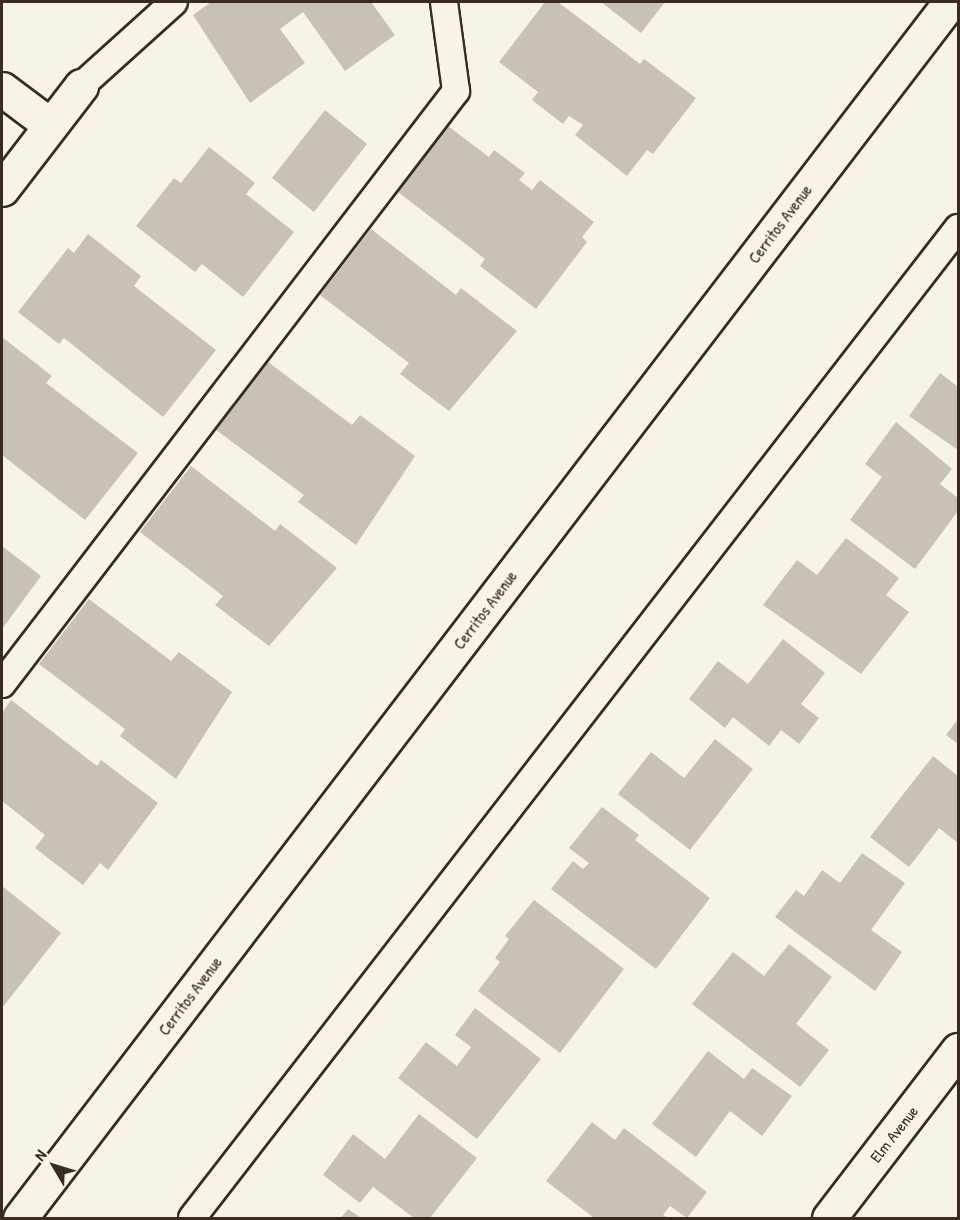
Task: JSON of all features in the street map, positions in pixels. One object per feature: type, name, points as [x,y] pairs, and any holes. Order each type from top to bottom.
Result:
[{"type":"main road","name":"Cerritos Avenue","points":[[20,1218],[950,2]]},
{"type":"main road","points":[[2,189],[81,86]]},
{"type":"main road","points":[[2,89],[50,125]]},
{"type":"main road","name":"Elm Avenue","points":[[829,1218],[958,1050]]},
{"type":"lane","points":[[81,86],[174,2]]},
{"type":"lane","points":[[2,684],[456,91],[444,2]]},
{"type":"lane","points":[[192,1218],[958,228]]},
{"type":"building","points":[[211,2],[371,2],[395,35],[345,71],[303,12],[280,29],[305,63],[250,103],[193,15]]},
{"type":"building","points":[[545,2],[558,2],[640,64],[644,59],[696,98],[653,154],[647,150],[627,176],[575,135],[583,125],[569,116],[563,124],[532,100],[538,92],[499,62]]},
{"type":"building","points":[[601,2],[665,2],[641,33]]},
{"type":"building","points":[[325,110],[367,144],[314,212],[272,178]]},
{"type":"building","points":[[448,126],[489,157],[494,150],[525,173],[519,180],[532,190],[540,180],[594,222],[582,237],[587,242],[536,309],[480,266],[485,259],[398,192]]},
{"type":"building","points":[[209,147],[255,183],[246,194],[294,232],[243,297],[202,264],[195,272],[136,226],[174,178],[181,183]]},
{"type":"building","points":[[371,229],[456,295],[461,288],[517,331],[449,411],[400,374],[409,363],[320,295]]},
{"type":"building","points":[[88,234],[141,276],[134,286],[216,350],[163,417],[64,338],[59,344],[18,312],[68,248],[74,253]]},
{"type":"building","points":[[2,337],[52,376],[46,383],[138,453],[85,520],[2,455]]},
{"type":"building","points":[[268,362],[352,425],[360,415],[415,456],[356,545],[298,502],[304,495],[216,430]]},
{"type":"building","points":[[940,373],[958,387],[958,450],[909,416]]},
{"type":"building","points":[[896,422],[952,469],[940,484],[958,498],[958,511],[915,569],[850,520],[882,477],[865,464]]},
{"type":"building","points":[[191,466],[275,531],[280,524],[337,568],[269,646],[215,605],[223,596],[140,532]]},
{"type":"building","points":[[846,538],[899,578],[886,595],[909,612],[861,674],[763,605],[797,560],[817,575]]},
{"type":"building","points":[[2,546],[41,576],[2,629]]},
{"type":"building","points":[[89,599],[171,661],[179,652],[232,692],[176,779],[120,736],[125,729],[39,664]]},
{"type":"building","points":[[783,639],[825,673],[801,704],[819,718],[799,744],[781,730],[769,746],[733,717],[725,728],[689,699],[718,661],[748,684]]},
{"type":"building","points":[[11,700],[97,766],[101,760],[158,803],[108,870],[100,863],[83,885],[35,848],[45,835],[2,801],[2,713]]},
{"type":"building","points":[[958,719],[958,744],[946,735]]},
{"type":"building","points":[[715,739],[753,769],[690,850],[618,794],[651,752],[684,778]]},
{"type":"building","points":[[933,756],[958,776],[958,843],[939,828],[909,867],[870,837]]},
{"type":"building","points":[[602,807],[639,835],[635,840],[710,898],[656,969],[551,889],[573,861],[583,869],[589,863],[569,848]]},
{"type":"building","points":[[862,853],[905,883],[871,930],[902,952],[875,991],[775,917],[796,890],[804,896],[822,870],[840,883]]},
{"type":"building","points":[[2,886],[61,933],[2,1008]]},
{"type":"building","points":[[534,900],[624,969],[560,1053],[478,991],[500,962],[495,958],[509,939],[505,936]]},
{"type":"building","points":[[789,944],[832,977],[796,1024],[829,1050],[800,1087],[692,1004],[733,952],[764,976]]},
{"type":"building","points":[[475,1008],[541,1059],[477,1139],[398,1078],[426,1042],[457,1066],[471,1047],[455,1035]]},
{"type":"building","points":[[708,1051],[744,1079],[752,1068],[792,1096],[762,1136],[730,1111],[696,1157],[652,1124]]},
{"type":"building","points":[[419,1114],[477,1158],[430,1218],[414,1218],[373,1187],[360,1203],[323,1175],[353,1134],[385,1159]]},
{"type":"building","points":[[592,1122],[615,1140],[624,1128],[707,1192],[687,1218],[670,1206],[663,1215],[668,1218],[594,1218],[546,1181]]},
{"type":"building","points":[[348,1209],[361,1218],[341,1218]]}]
